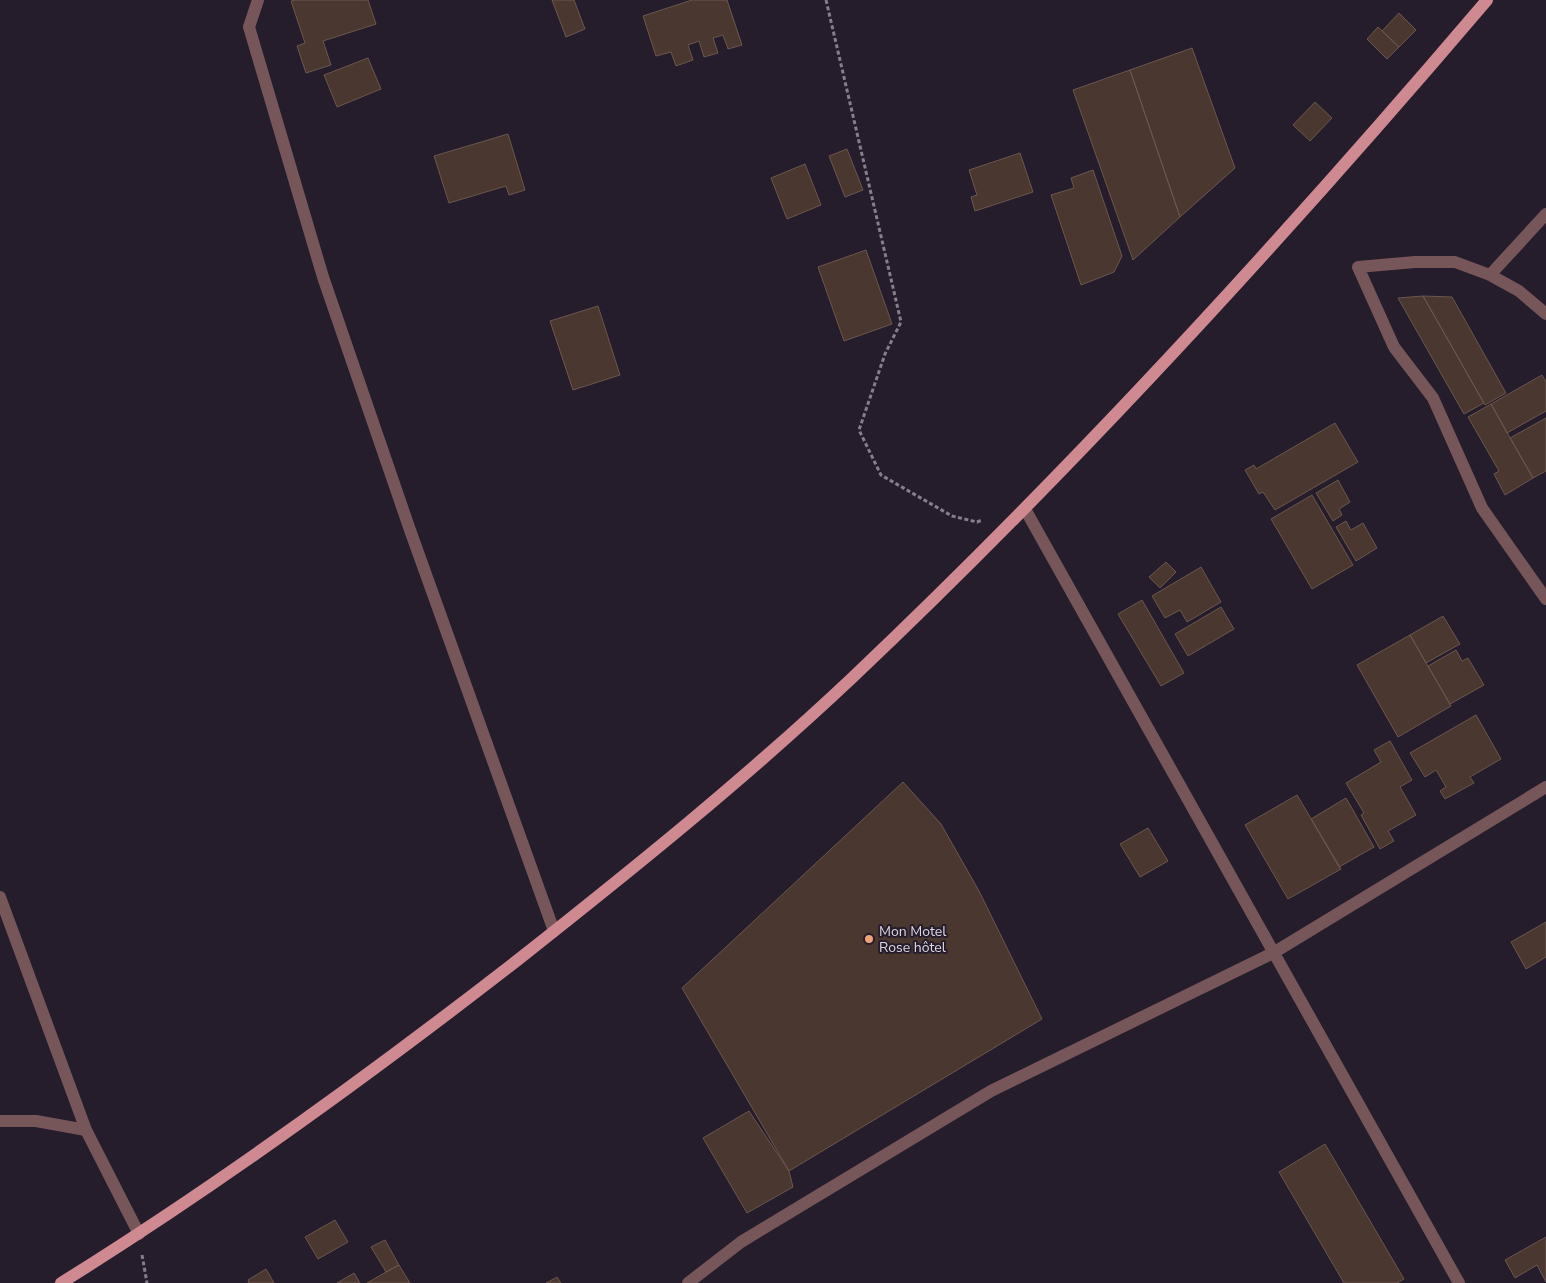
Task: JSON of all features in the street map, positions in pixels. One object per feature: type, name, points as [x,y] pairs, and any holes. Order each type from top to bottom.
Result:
[{"type":"main road","points":[[61,1283],[139,1234],[358,1082],[554,931],[690,822],[787,738],[851,679],[1026,509],[1294,223],[1486,0]]},
{"type":"street","points":[[258,0],[249,27],[323,277],[554,931]]},
{"type":"street","points":[[1490,275],[1546,214]]},
{"type":"street","points":[[1546,314],[1519,291],[1490,275],[1455,262],[1414,262],[1358,267],[1394,347],[1433,398],[1482,508],[1546,599]]},
{"type":"street","points":[[1026,509],[1459,1283]]},
{"type":"street","points":[[688,1283],[741,1242],[991,1092],[1273,953],[1546,787]]},
{"type":"street","points":[[0,898],[86,1130],[139,1234]]},
{"type":"street","points":[[0,1121],[36,1120],[86,1130]]},
{"type":"path","points":[[826,0],[901,322],[884,354],[859,430],[881,475],[952,516],[977,522],[987,519]]},
{"type":"path","points":[[139,1234],[147,1283]]},
{"type":"building","points":[[368,0],[376,24],[323,41],[331,65],[306,73],[297,46],[305,43],[291,1]]},
{"type":"building","points":[[552,0],[574,0],[585,29],[566,37]]},
{"type":"building","points":[[692,0],[727,0],[742,45],[728,49],[723,35],[713,38],[718,53],[704,57],[699,41],[688,45],[693,60],[676,66],[671,52],[656,56],[643,16]]},
{"type":"building","points":[[1399,13],[1416,30],[1399,47],[1382,31]]},
{"type":"building","points":[[1378,27],[1399,47],[1387,59],[1367,39]]},
{"type":"building","points":[[1192,48],[1235,168],[1180,217],[1130,70]]},
{"type":"building","points":[[368,58],[381,89],[337,107],[324,75]]},
{"type":"building","points":[[1130,70],[1180,217],[1133,260],[1073,90]]},
{"type":"building","points":[[1315,102],[1332,118],[1310,141],[1293,125]]},
{"type":"building","points":[[508,134],[525,190],[509,195],[506,186],[449,203],[434,156]]},
{"type":"building","points":[[847,149],[863,190],[845,197],[829,156]]},
{"type":"building","points":[[1020,153],[1033,192],[975,211],[971,197],[977,195],[969,170]]},
{"type":"building","points":[[805,164],[821,205],[787,219],[771,178]]},
{"type":"building","points":[[1093,170],[1122,256],[1114,272],[1081,285],[1051,195],[1074,188],[1071,178]]},
{"type":"building","points":[[866,250],[892,324],[844,341],[818,267]]},
{"type":"building","points":[[1423,296],[1452,297],[1506,393],[1485,405]]},
{"type":"building","points":[[1423,296],[1484,403],[1464,414],[1398,298]]},
{"type":"building","points":[[598,306],[620,375],[573,390],[550,321]]},
{"type":"building","points":[[1542,375],[1546,382],[1546,411],[1507,433],[1491,404]]},
{"type":"building","points":[[1491,404],[1533,478],[1505,495],[1494,474],[1499,471],[1468,417]]},
{"type":"building","points":[[1546,418],[1546,471],[1533,478],[1510,438]]},
{"type":"building","points":[[1335,423],[1358,462],[1275,510],[1263,492],[1259,494],[1245,470],[1254,465],[1256,469]]},
{"type":"building","points":[[1338,480],[1350,502],[1339,509],[1342,515],[1333,521],[1316,493]]},
{"type":"building","points":[[1312,495],[1353,565],[1312,589],[1271,519]]},
{"type":"building","points":[[1346,521],[1351,530],[1363,523],[1377,548],[1356,561],[1336,527]]},
{"type":"building","points":[[1166,562],[1176,572],[1160,588],[1149,577]]},
{"type":"building","points":[[1201,567],[1221,602],[1187,622],[1180,610],[1165,618],[1152,596]]},
{"type":"building","points":[[1142,600],[1184,673],[1161,686],[1118,614]]},
{"type":"building","points":[[1221,607],[1234,629],[1188,656],[1175,634]]},
{"type":"building","points":[[1443,616],[1460,644],[1426,663],[1410,635]]},
{"type":"building","points":[[1410,635],[1451,706],[1398,737],[1357,665]]},
{"type":"building","points":[[1456,650],[1462,661],[1468,658],[1484,685],[1450,704],[1428,666]]},
{"type":"building","points":[[1476,715],[1501,759],[1470,777],[1474,783],[1445,799],[1440,791],[1446,787],[1436,770],[1425,777],[1410,753]]},
{"type":"building","points":[[1390,741],[1412,780],[1400,787],[1416,815],[1388,831],[1394,841],[1380,849],[1361,815],[1364,813],[1346,783],[1381,762],[1374,750]]},
{"type":"building","name":"Mon Motel Rose hôtel","points":[[903,782],[941,824],[979,891],[1042,1019],[789,1171],[682,988]]},
{"type":"building","points":[[1297,795],[1341,869],[1288,899],[1245,825]]},
{"type":"building","points":[[1346,798],[1374,847],[1339,867],[1311,819]]},
{"type":"building","points":[[1148,828],[1168,861],[1140,877],[1120,844]]},
{"type":"building","points":[[1546,922],[1546,957],[1526,969],[1511,942]]},
{"type":"building","points":[[749,1111],[789,1171],[793,1187],[747,1213],[703,1138]]},
{"type":"building","points":[[1325,1144],[1404,1279],[1397,1283],[1344,1283],[1279,1172]]},
{"type":"building","points":[[335,1220],[348,1242],[318,1259],[305,1237]]},
{"type":"building","points":[[1546,1237],[1546,1282],[1537,1265],[1515,1278],[1505,1260]]},
{"type":"building","points":[[385,1240],[399,1265],[386,1272],[371,1247]]},
{"type":"building","points":[[399,1265],[410,1283],[367,1283],[386,1272]]},
{"type":"building","points":[[266,1269],[274,1283],[249,1283],[248,1280]]},
{"type":"building","points":[[354,1273],[360,1283],[337,1283]]},
{"type":"building","points":[[557,1277],[561,1283],[546,1283]]},
{"type":"place","name":"Mon Motel Rose hôtel","points":[[869,939]]}]
